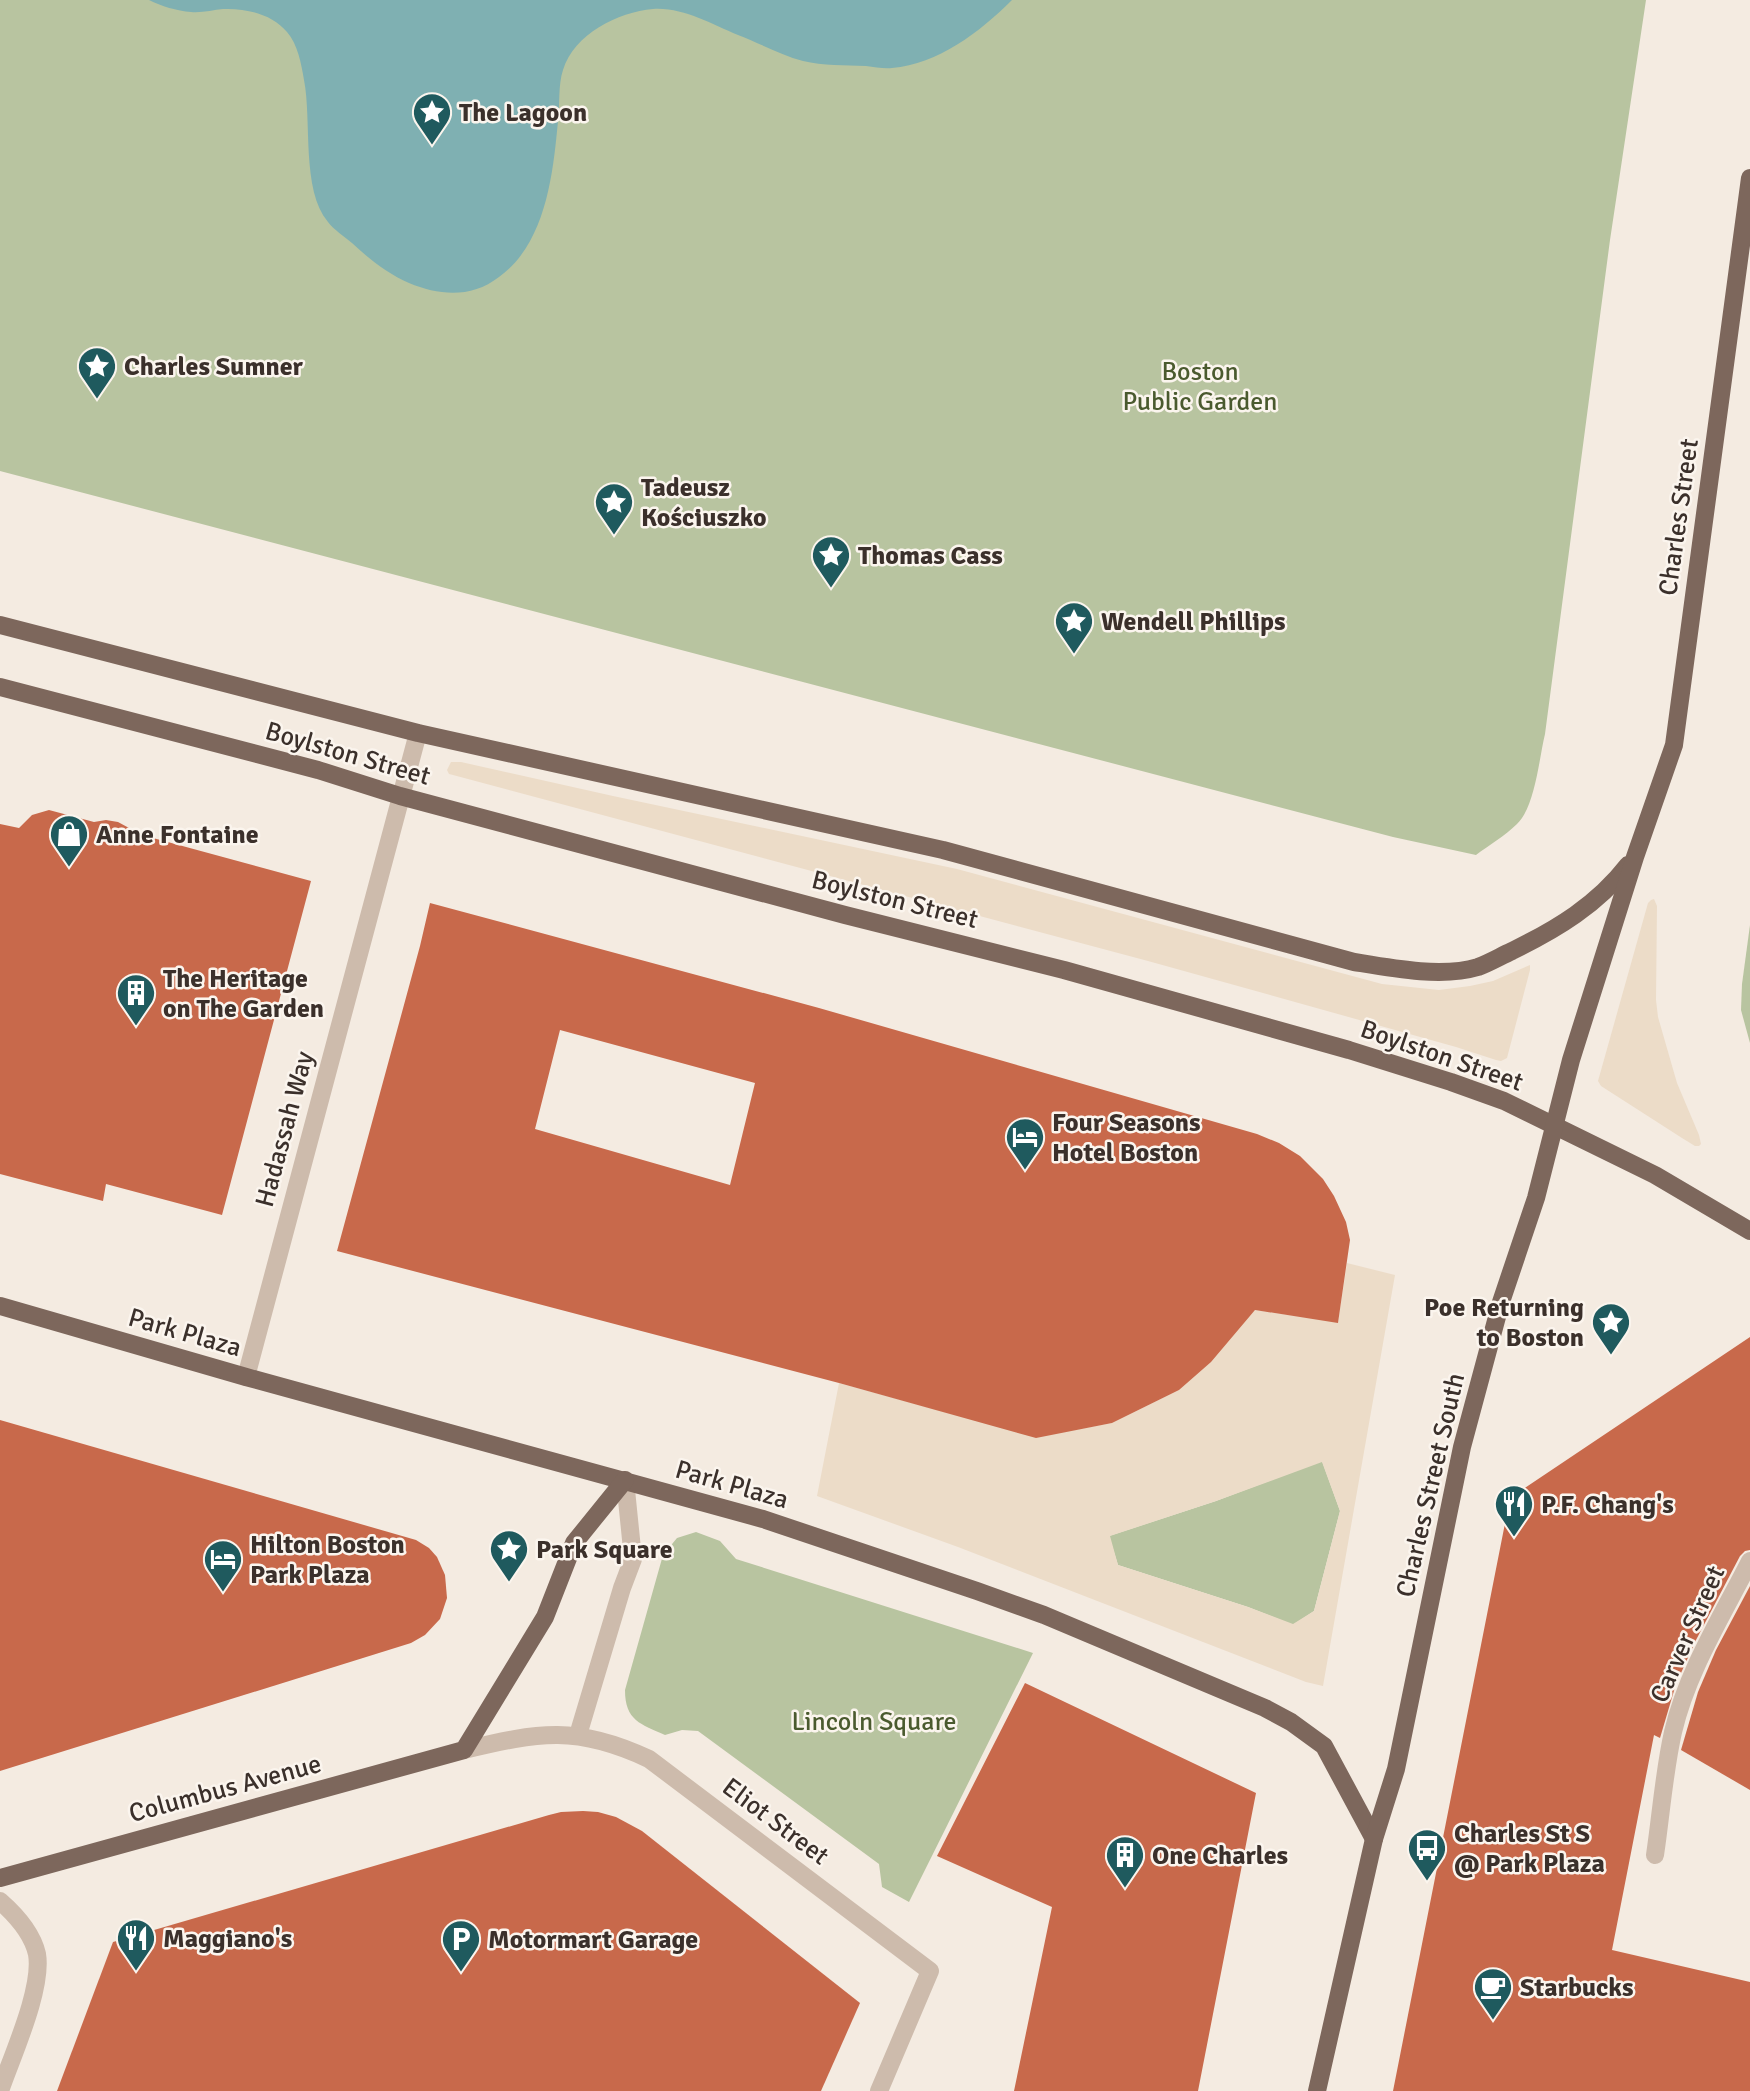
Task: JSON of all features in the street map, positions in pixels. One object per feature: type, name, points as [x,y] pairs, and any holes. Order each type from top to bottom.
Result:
[{"type":"main road","name":"Charles Street","points":[[1635,857],[1674,745],[1750,178]]},
{"type":"main road","name":"Boylston Street","points":[[0,625],[418,733],[943,850],[1354,962],[1408,971],[1449,971],[1476,967],[1536,939],[1589,906],[1614,884],[1635,857]]},
{"type":"main road","name":"Boylston Street","points":[[0,687],[318,770],[400,796],[845,915],[1064,970],[1349,1050],[1476,1091],[1555,1125],[1655,1175],[1750,1231]]},
{"type":"main road","name":"Charles Street South","points":[[1317,2091],[1374,1839],[1396,1769],[1462,1447],[1501,1301],[1536,1198],[1571,1060],[1635,857]]},
{"type":"main road","name":"Park Plaza","points":[[0,1306],[246,1377],[764,1519],[1044,1615],[1265,1708],[1291,1722],[1324,1746],[1374,1839]]},
{"type":"main road","points":[[464,1750],[545,1617],[574,1544],[625,1480]]},
{"type":"main road","name":"Columbus Avenue","points":[[0,1878],[464,1750]]},
{"type":"street","name":"Hadassah Way","points":[[246,1377],[418,733]]},
{"type":"street","points":[[578,1735],[633,1559],[625,1480]]},
{"type":"street","name":"Carver Street","points":[[1655,1855],[1673,1732],[1697,1664],[1750,1560]]},
{"type":"street","name":"Columbus Avenue","points":[[464,1750],[509,1739],[547,1734],[578,1735]]},
{"type":"street","name":"Eliot Street","points":[[578,1735],[621,1745],[649,1759],[930,1971],[879,2091]]},
{"type":"street","points":[[0,1901],[29,1932],[37,1955],[36,1982],[28,2012],[0,2091]]},
{"type":"green space","name":"Boston Public Garden","points":[[0,0],[1646,0],[1610,240],[1545,734],[1536,782],[1523,816],[1517,824],[1476,855],[1393,837],[0,471]]},
{"type":"green space","points":[[1750,925],[1750,1043],[1741,1010]]},
{"type":"green space","points":[[1322,1461],[1340,1511],[1314,1611],[1293,1625],[1248,1607],[1118,1565],[1109,1536],[1216,1501]]},
{"type":"green space","name":"Lincoln Square","points":[[696,1532],[720,1541],[736,1559],[1033,1653],[909,1902],[882,1887],[879,1864],[698,1731],[682,1730],[665,1735],[642,1724],[631,1715],[625,1690],[663,1555],[677,1538]]},
{"type":"shaded area","points":[[451,762],[957,869],[1382,984],[1439,990],[1493,981],[1530,965],[1530,970],[1507,1058],[1501,1061],[1148,961],[449,774],[447,770]]},
{"type":"shaded area","points":[[1654,899],[1657,906],[1658,1017],[1677,1083],[1699,1135],[1699,1146],[1601,1086],[1598,1081],[1648,903]]},
{"type":"shaded area","points":[[1347,1263],[1395,1275],[1323,1686],[1306,1682],[958,1547],[817,1496],[839,1383],[1036,1437],[1112,1423],[1179,1390],[1255,1310],[1338,1322]],"holes":[[[1322,1462],[1340,1511],[1314,1611],[1293,1624],[1118,1565],[1110,1536]]]},
{"type":"water","name":"The Lagoon","points":[[149,0],[1012,0],[972,35],[942,53],[909,65],[889,68],[826,65],[803,61],[697,17],[664,9],[640,11],[612,20],[599,27],[577,46],[563,70],[550,185],[537,227],[527,246],[515,263],[489,284],[456,293],[421,287],[394,275],[328,222],[314,192],[306,96],[300,61],[294,43],[281,26],[249,11],[186,11]]},
{"type":"building","name":"The Heritage on The Garden","points":[[49,810],[94,822],[118,822],[142,835],[311,881],[222,1215],[106,1184],[103,1201],[0,1174],[0,824],[19,828],[32,815]]},
{"type":"building","name":"Four Seasons Hotel Boston","points":[[430,903],[819,1008],[1257,1134],[1279,1143],[1300,1156],[1323,1179],[1346,1222],[1350,1240],[1338,1323],[1255,1310],[1211,1362],[1179,1390],[1112,1423],[1036,1438],[839,1383],[337,1251]],"holes":[[[560,1030],[755,1083],[730,1185],[535,1129]]]},
{"type":"building","points":[[1750,1337],[1750,1550],[1740,1556],[1696,1640],[1676,1684],[1660,1738],[1654,1735],[1612,1950],[1750,1982],[1750,2091],[1393,2091],[1510,1498]]},
{"type":"building","name":"Hilton Boston Park Plaza","points":[[0,1420],[416,1540],[437,1557],[445,1575],[447,1598],[440,1619],[425,1635],[411,1643],[0,1771]]},
{"type":"building","points":[[1750,1586],[1750,1790],[1681,1750],[1698,1692],[1716,1650]]},
{"type":"building","name":"One Charles","points":[[1025,1683],[1256,1793],[1198,2091],[1014,2091],[1052,1907],[937,1856]]},
{"type":"building","name":"Motormart Garage","points":[[583,1811],[616,1817],[642,1831],[860,2003],[821,2091],[57,2091],[113,1942],[549,1815]]},
{"type":"place","name":"The Lagoon","points":[[432,146]]},
{"type":"place","name":"Charles Sumner","points":[[97,400]]},
{"type":"place","name":"Tadeusz Kościuszko","points":[[614,536]]},
{"type":"place","name":"Thomas Cass","points":[[831,589]]},
{"type":"place","name":"Wendell Phillips","points":[[1074,655]]},
{"type":"place","name":"Anne Fontaine","points":[[69,868]]},
{"type":"place","name":"The Heritage on The Garden","points":[[136,1027]]},
{"type":"place","name":"Four Seasons Hotel Boston","points":[[1025,1171]]},
{"type":"place","name":"Poe Returning to Boston","points":[[1611,1356]]},
{"type":"place","name":"P.F. Chang's","points":[[1514,1538]]},
{"type":"place","name":"Park Square","points":[[509,1583]]},
{"type":"place","name":"Hilton Boston Park Plaza","points":[[223,1593]]},
{"type":"place","name":"Charles St S @ Park Plaza","points":[[1427,1882]]},
{"type":"place","name":"One Charles","points":[[1125,1889]]},
{"type":"place","name":"Maggiano's","points":[[136,1972]]},
{"type":"place","name":"Motormart Garage","points":[[461,1973]]},
{"type":"place","name":"Starbucks","points":[[1493,2021]]}]
